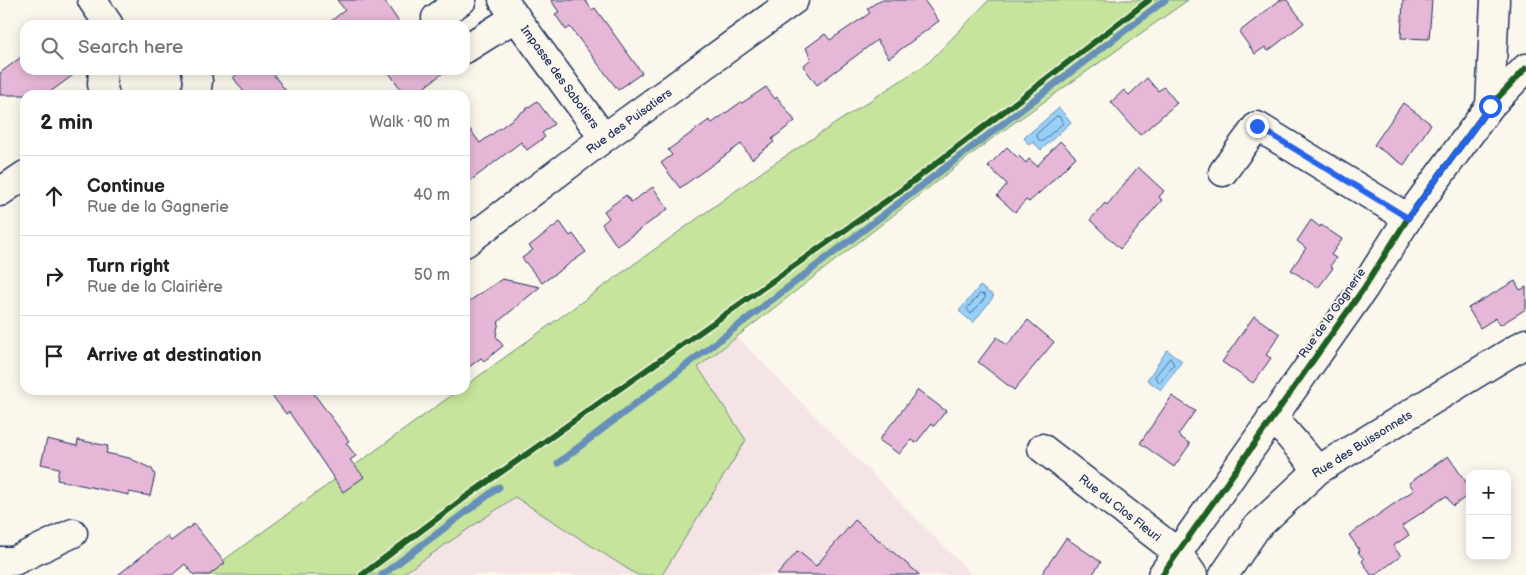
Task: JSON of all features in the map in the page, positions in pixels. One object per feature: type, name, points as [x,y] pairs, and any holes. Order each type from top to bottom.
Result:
[{"type":"street","points":[[92,0],[106,20]]},
{"type":"street","points":[[438,20],[436,18],[462,0]]},
{"type":"street","name":"Rue des Puisatiers","points":[[470,239],[604,138],[794,0]]},
{"type":"street","points":[[1490,106],[1495,0]]},
{"type":"street","name":"Impasse des Sabotiers","points":[[470,45],[510,8],[604,138]]},
{"type":"street","name":"Rue de la Gagnerie","points":[[1162,575],[1272,416],[1364,288],[1408,218],[1490,106],[1526,68]]},
{"type":"street","points":[[103,75],[104,90]]},
{"type":"street","points":[[197,75],[197,90]]},
{"type":"street","points":[[1223,172],[1257,126],[1408,218]]},
{"type":"street","points":[[0,192],[20,178]]},
{"type":"street","name":"Rue des Buissonnets","points":[[1224,575],[1256,528],[1318,470],[1526,343]]},
{"type":"street","points":[[1272,416],[1318,470]]},
{"type":"street","name":"Rue du Clos Fleuri","points":[[1042,448],[1177,552],[1193,575]]},
{"type":"street","points":[[0,560],[14,561],[73,533]]},
{"type":"shaded area","points":[[723,323],[972,575],[385,575]]},
{"type":"green space","points":[[989,0],[1188,0],[994,137],[698,367],[746,440],[662,575],[637,575],[515,497],[401,575],[203,575],[452,395],[470,395],[470,382],[766,169],[929,62]]},
{"type":"water","points":[[1059,108],[1071,122],[1041,150],[1033,142],[1029,145],[1024,138]]},
{"type":"water","points":[[980,286],[994,296],[973,323],[959,311]]},
{"type":"water","points":[[1167,350],[1182,361],[1161,390],[1147,380]]},
{"type":"building","points":[[337,0],[384,0],[398,20],[332,20],[345,10]]},
{"type":"building","points":[[551,0],[585,0],[592,10],[595,8],[642,73],[618,90],[570,27],[566,30],[555,14],[559,12]]},
{"type":"building","points":[[880,0],[924,0],[939,21],[889,58],[877,40],[817,85],[803,66],[811,59],[806,48],[825,34],[830,40],[870,13],[867,9]]},
{"type":"building","points":[[1280,0],[1287,0],[1304,23],[1268,51],[1265,47],[1255,54],[1239,32]]},
{"type":"building","points":[[1403,0],[1432,0],[1429,39],[1401,38]]},
{"type":"building","points":[[20,58],[20,75],[73,75],[53,90],[20,90],[20,95],[0,95],[0,73]]},
{"type":"building","points":[[236,75],[274,75],[285,90],[242,90],[233,77]]},
{"type":"building","points":[[391,75],[440,75],[421,90],[401,90]]},
{"type":"building","points":[[1147,78],[1158,91],[1164,87],[1177,103],[1140,135],[1111,102],[1124,90],[1129,95]]},
{"type":"building","points":[[766,87],[775,99],[777,97],[795,121],[772,139],[774,142],[752,159],[741,144],[680,188],[661,163],[672,155],[668,150],[709,120],[712,123]]},
{"type":"building","points":[[537,101],[554,124],[542,133],[545,137],[527,150],[521,142],[470,181],[470,130],[480,143]]},
{"type":"building","points":[[1403,103],[1431,124],[1404,165],[1374,145]]},
{"type":"building","points":[[1060,141],[1076,157],[1048,185],[1029,202],[1026,200],[1015,212],[997,196],[1007,184],[988,166],[1007,147],[1018,158],[1019,156],[1026,163],[1029,159],[1037,166]]},
{"type":"building","points":[[1138,167],[1164,191],[1159,197],[1162,200],[1120,249],[1090,220],[1105,203],[1107,205]]},
{"type":"building","points":[[653,187],[668,209],[617,246],[602,224],[609,218],[604,211],[626,195],[631,202]]},
{"type":"building","points":[[1311,220],[1342,239],[1331,255],[1336,258],[1330,266],[1333,268],[1318,288],[1291,270],[1306,248],[1297,241]]},
{"type":"building","points":[[560,222],[570,236],[573,234],[586,252],[542,283],[522,258],[533,250],[529,246]]},
{"type":"building","points":[[502,279],[540,287],[499,321],[496,336],[503,346],[484,361],[481,358],[470,366],[470,301]]},
{"type":"building","points":[[1515,281],[1520,290],[1526,287],[1526,309],[1500,325],[1496,318],[1480,328],[1468,308]]},
{"type":"building","points":[[1254,316],[1280,334],[1266,355],[1271,358],[1253,383],[1222,362]]},
{"type":"building","points":[[1028,320],[1054,342],[1014,390],[978,362],[997,337],[1007,345]]},
{"type":"building","points":[[918,390],[946,411],[934,426],[931,424],[916,443],[911,440],[899,454],[879,440]]},
{"type":"building","points":[[272,395],[315,395],[349,441],[346,443],[356,456],[350,460],[364,477],[343,492],[289,412],[286,414]]},
{"type":"building","points":[[1172,396],[1195,411],[1178,435],[1190,444],[1174,467],[1140,443]]},
{"type":"building","points":[[47,439],[77,446],[78,440],[108,446],[106,453],[129,458],[152,469],[155,475],[150,496],[129,492],[129,495],[57,480],[59,468],[41,464]]},
{"type":"building","points":[[1448,456],[1466,482],[1466,497],[1453,506],[1446,496],[1402,526],[1409,535],[1393,546],[1401,556],[1375,575],[1371,575],[1362,561],[1364,559],[1358,552],[1360,551],[1349,535],[1414,490],[1409,483]]},
{"type":"building","points":[[855,520],[920,575],[777,575],[798,551],[816,566]]},
{"type":"building","points":[[194,524],[225,563],[209,575],[194,575],[185,564],[172,575],[118,575],[167,536],[171,541]]},
{"type":"building","points":[[1066,538],[1101,562],[1092,575],[1041,575]]},
{"type":"waterway","points":[[558,463],[1165,0]]},
{"type":"waterway","points":[[382,575],[499,487]]},
{"type":"cycle path","points":[[362,575],[463,499],[899,192],[1149,0]]},
{"type":"cycle path","points":[[1162,575],[1364,288],[1408,218],[1490,106],[1526,68]]},
{"type":"route","points":[[1257,126],[1408,218],[1490,106]]}]
